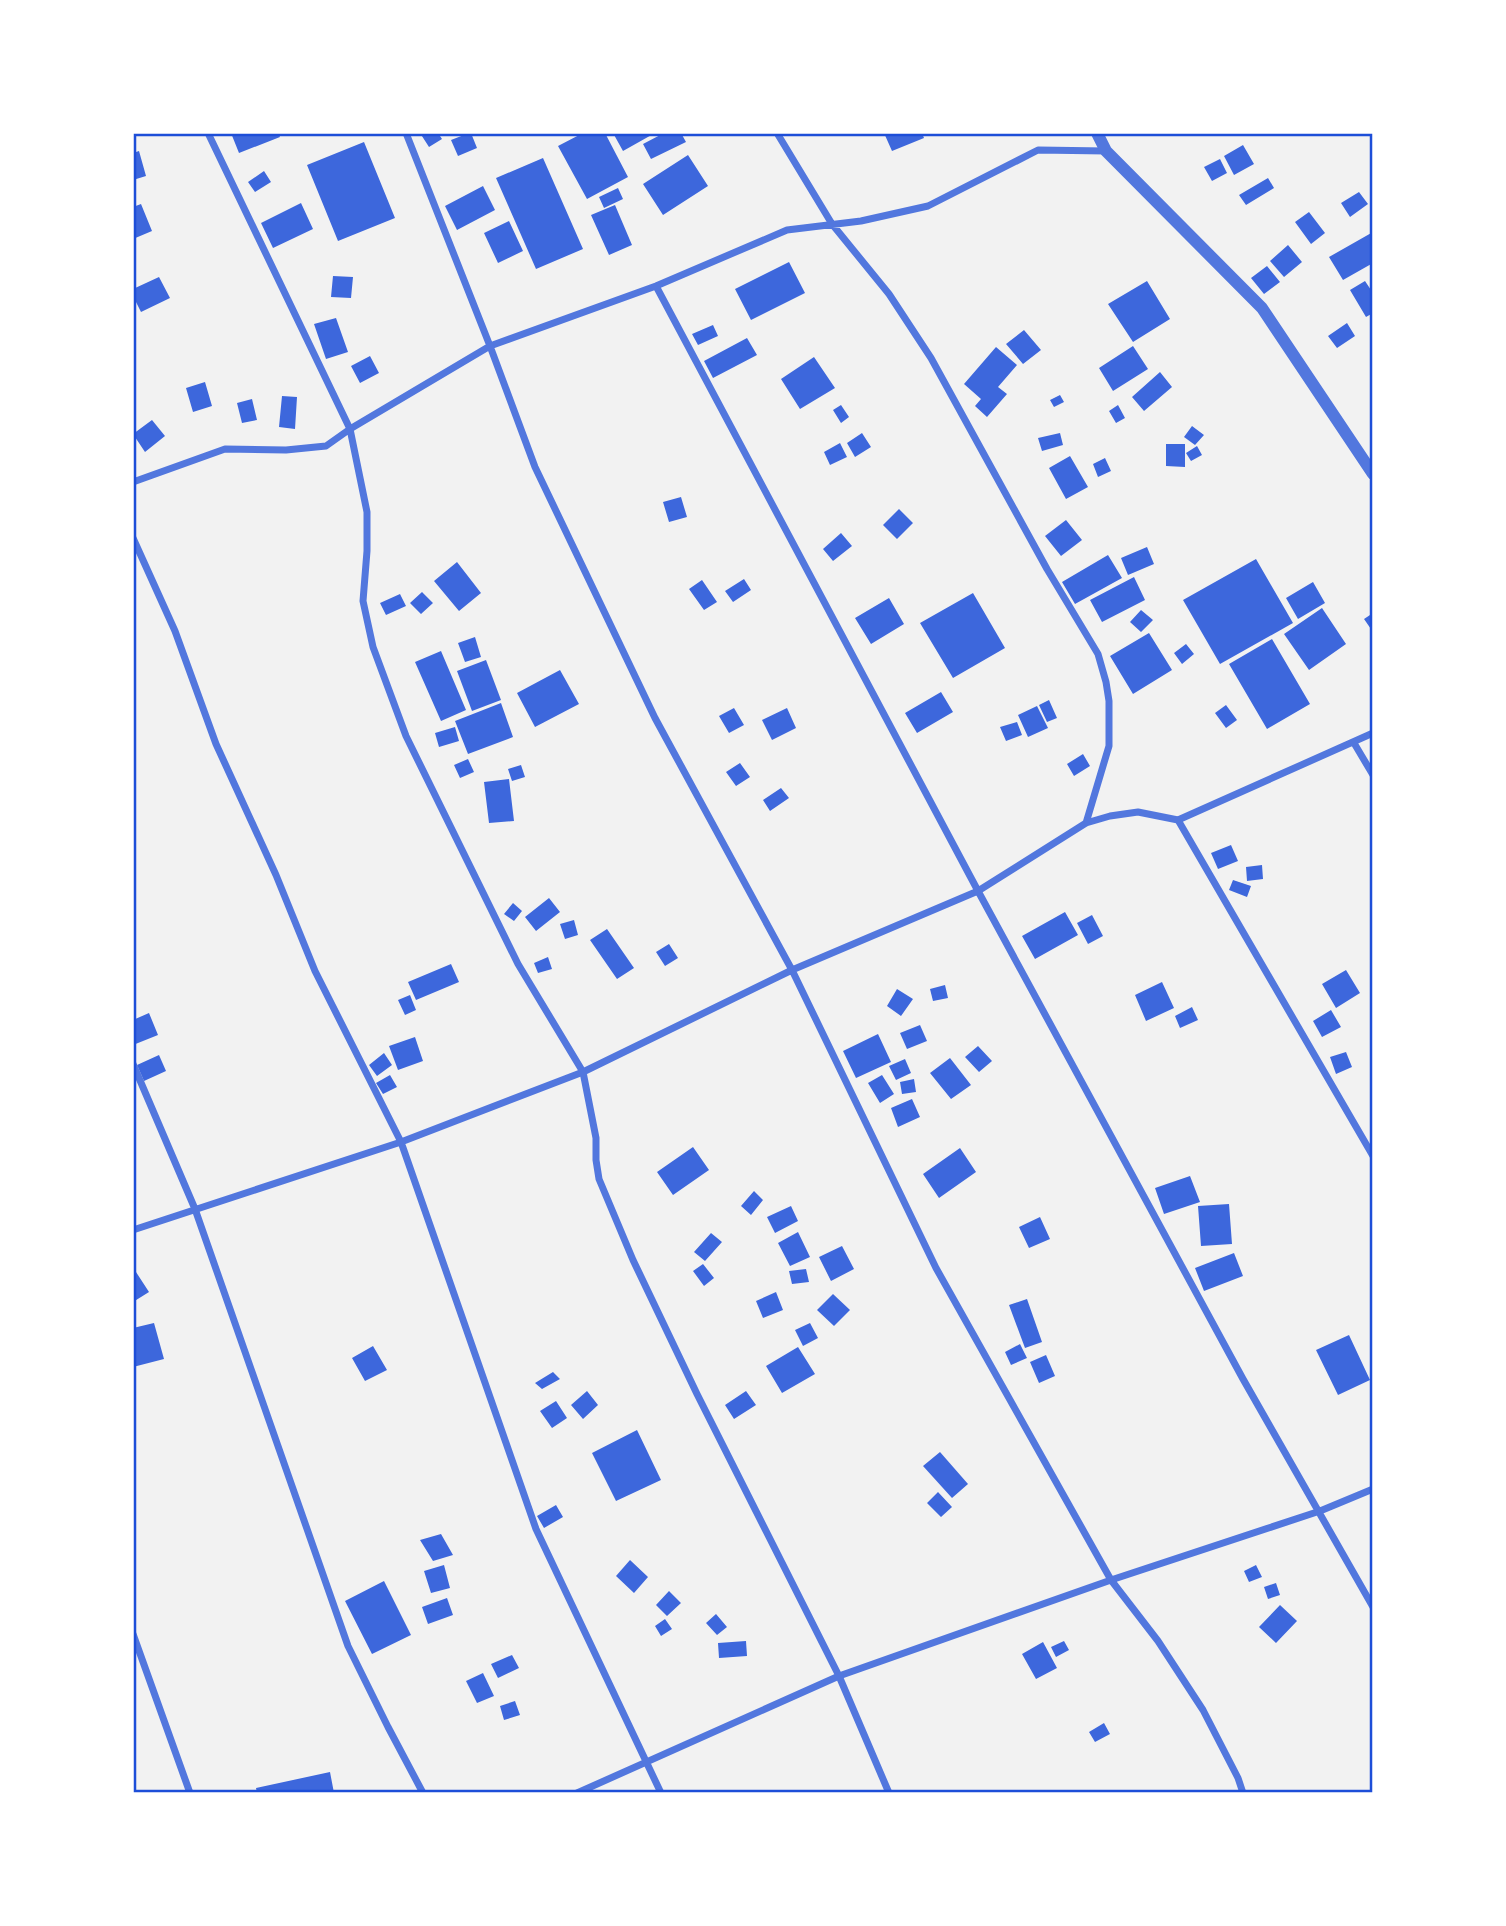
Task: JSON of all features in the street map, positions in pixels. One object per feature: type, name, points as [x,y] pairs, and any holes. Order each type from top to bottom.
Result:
[{"type":"street","points":[[208,133],[350,429],[367,512],[367,551],[362,601],[373,647],[406,736],[518,964],[583,1072],[596,1139],[599,1179],[628,1249],[697,1394],[839,1676],[889,1793]]},
{"type":"street","points":[[406,133],[535,467],[649,705],[792,970],[936,1268],[1111,1580],[1158,1641],[1203,1710],[1243,1793]]},
{"type":"street","points":[[777,133],[832,224],[889,295],[931,358],[1047,569],[1098,654],[1106,682],[1109,746],[1086,823]]},
{"type":"street","points":[[1097,133],[1106,152],[1262,308],[1373,474]]},
{"type":"street","points":[[133,482],[225,449],[286,450],[326,446],[490,346],[656,286],[787,230],[861,221],[928,206],[1038,150],[1106,152]]},
{"type":"street","points":[[656,286],[978,891],[1243,1378],[1373,1607]]},
{"type":"street","points":[[133,538],[175,631],[216,744],[276,875],[315,971],[401,1142],[536,1529],[661,1793]]},
{"type":"street","points":[[133,1230],[401,1142],[583,1072],[792,970],[978,891],[1086,823],[1110,816],[1138,813],[1178,820],[1373,733]]},
{"type":"street","points":[[1353,743],[1373,775]]},
{"type":"street","points":[[1178,820],[1373,1156]]},
{"type":"street","points":[[133,1065],[195,1209],[348,1646],[424,1793]]},
{"type":"street","points":[[578,1793],[839,1676],[1111,1580],[1320,1511],[1373,1489]]},
{"type":"street","points":[[133,1634],[190,1793]]},
{"type":"building","points":[[231,133],[278,133],[280,137],[239,153]]},
{"type":"building","points":[[420,133],[438,133],[442,139],[429,147]]},
{"type":"building","points":[[469,133],[477,148],[458,156],[451,140]]},
{"type":"building","points":[[583,133],[605,133],[628,177],[587,199],[558,146]]},
{"type":"building","points":[[613,133],[655,133],[623,151]]},
{"type":"building","points":[[664,133],[681,133],[686,142],[651,159],[643,144]]},
{"type":"building","points":[[884,133],[922,133],[924,138],[892,151]]},
{"type":"building","points":[[364,142],[395,218],[338,241],[307,165]]},
{"type":"building","points":[[1243,145],[1254,164],[1234,175],[1224,156]]},
{"type":"building","points":[[139,151],[146,176],[133,180],[133,153]]},
{"type":"building","points":[[688,155],[708,186],[663,215],[643,184]]},
{"type":"building","points":[[543,158],[583,249],[536,269],[496,178]]},
{"type":"building","points":[[1220,159],[1227,173],[1212,181],[1204,167]]},
{"type":"building","points":[[264,171],[271,182],[255,192],[248,182]]},
{"type":"building","points":[[1268,178],[1274,188],[1246,205],[1239,195]]},
{"type":"building","points":[[483,186],[495,210],[457,230],[445,206]]},
{"type":"building","points":[[618,188],[623,199],[604,208],[599,197]]},
{"type":"building","points":[[1359,192],[1368,204],[1350,217],[1341,203]]},
{"type":"building","points":[[301,203],[313,229],[273,248],[261,223]]},
{"type":"building","points":[[141,204],[152,231],[133,239],[133,207]]},
{"type":"building","points":[[615,205],[632,245],[609,255],[591,215]]},
{"type":"building","points":[[1309,212],[1325,233],[1311,244],[1295,222]]},
{"type":"building","points":[[509,221],[523,251],[498,263],[484,233]]},
{"type":"building","points":[[1373,232],[1373,263],[1343,280],[1329,257]]},
{"type":"building","points":[[1288,245],[1302,262],[1284,277],[1270,261]]},
{"type":"building","points":[[789,262],[805,293],[751,320],[735,289]]},
{"type":"building","points":[[1267,266],[1280,282],[1264,294],[1251,278]]},
{"type":"building","points":[[333,276],[353,277],[351,298],[331,297]]},
{"type":"building","points":[[159,277],[170,298],[141,312],[133,296],[133,289]]},
{"type":"building","points":[[1147,281],[1170,319],[1133,342],[1108,304]]},
{"type":"building","points":[[1365,281],[1373,293],[1373,313],[1366,317],[1350,290]]},
{"type":"building","points":[[336,318],[348,352],[326,359],[314,324]]},
{"type":"building","points":[[1347,323],[1355,336],[1337,348],[1328,336]]},
{"type":"building","points":[[713,325],[718,336],[698,345],[692,334]]},
{"type":"building","points":[[1024,330],[1041,350],[1023,364],[1006,344]]},
{"type":"building","points":[[747,338],[757,355],[713,378],[704,361]]},
{"type":"building","points":[[1133,346],[1148,369],[1113,391],[1099,368]]},
{"type":"building","points":[[996,347],[1017,365],[998,387],[1007,394],[987,417],[975,406],[981,399],[964,384]]},
{"type":"building","points":[[370,356],[379,373],[360,383],[351,366]]},
{"type":"building","points":[[814,357],[835,388],[800,409],[781,379]]},
{"type":"building","points":[[1160,372],[1172,387],[1144,411],[1132,397]]},
{"type":"building","points":[[205,382],[212,406],[193,412],[186,388]]},
{"type":"building","points":[[1060,395],[1064,402],[1054,407],[1050,400]]},
{"type":"building","points":[[282,396],[297,397],[295,429],[279,427]]},
{"type":"building","points":[[252,399],[257,420],[242,423],[237,403]]},
{"type":"building","points":[[841,405],[849,417],[841,423],[833,410]]},
{"type":"building","points":[[1118,405],[1125,418],[1116,423],[1109,411]]},
{"type":"building","points":[[152,420],[165,436],[145,452],[133,434]]},
{"type":"building","points":[[1192,426],[1204,435],[1195,445],[1184,437]]},
{"type":"building","points":[[862,433],[871,447],[855,457],[847,443]]},
{"type":"building","points":[[1060,433],[1063,445],[1042,451],[1038,438]]},
{"type":"building","points":[[840,443],[847,457],[830,465],[824,452]]},
{"type":"building","points":[[1166,444],[1185,444],[1185,467],[1166,466]]},
{"type":"building","points":[[1197,446],[1202,455],[1191,461],[1186,453]]},
{"type":"building","points":[[1070,456],[1088,487],[1066,499],[1049,468]]},
{"type":"building","points":[[1105,458],[1111,471],[1098,477],[1093,464]]},
{"type":"building","points":[[681,497],[687,517],[669,522],[663,502]]},
{"type":"building","points":[[899,509],[913,523],[897,539],[883,525]]},
{"type":"building","points":[[1066,520],[1082,540],[1061,556],[1045,536]]},
{"type":"building","points":[[841,533],[852,546],[833,561],[823,549]]},
{"type":"building","points":[[1147,547],[1154,564],[1128,575],[1121,558]]},
{"type":"building","points":[[1108,555],[1122,578],[1075,604],[1062,582]]},
{"type":"building","points":[[1256,559],[1293,623],[1220,664],[1183,600]]},
{"type":"building","points":[[457,562],[481,593],[459,611],[434,581]]},
{"type":"building","points":[[1134,577],[1145,600],[1102,622],[1090,600]]},
{"type":"building","points":[[744,579],[751,590],[733,602],[725,591]]},
{"type":"building","points":[[702,580],[717,602],[704,610],[689,589]]},
{"type":"building","points":[[1313,582],[1325,603],[1298,619],[1286,598]]},
{"type":"building","points":[[422,592],[433,603],[421,614],[410,603]]},
{"type":"building","points":[[973,593],[1005,648],[953,678],[920,623]]},
{"type":"building","points":[[400,594],[406,606],[386,615],[380,603]]},
{"type":"building","points":[[889,598],[904,624],[871,644],[855,618]]},
{"type":"building","points":[[1322,608],[1346,644],[1309,670],[1284,634]]},
{"type":"building","points":[[1141,610],[1153,620],[1141,632],[1130,622]]},
{"type":"building","points":[[1373,613],[1373,632],[1364,619]]},
{"type":"building","points":[[1149,633],[1172,670],[1133,694],[1110,656]]},
{"type":"building","points":[[475,637],[481,657],[465,662],[458,643]]},
{"type":"building","points":[[1272,639],[1310,704],[1267,729],[1229,664]]},
{"type":"building","points":[[1186,644],[1194,654],[1182,664],[1174,653]]},
{"type":"building","points":[[441,651],[466,710],[441,721],[415,662]]},
{"type":"building","points":[[486,660],[501,700],[472,711],[457,671]]},
{"type":"building","points":[[560,670],[579,704],[535,727],[517,693]]},
{"type":"building","points":[[941,692],[953,712],[917,733],[905,713]]},
{"type":"building","points":[[1049,700],[1057,718],[1047,722],[1039,705]]},
{"type":"building","points":[[501,703],[513,737],[468,754],[455,721]]},
{"type":"building","points":[[1226,705],[1237,720],[1226,728],[1215,713]]},
{"type":"building","points":[[1037,706],[1048,728],[1028,737],[1018,715]]},
{"type":"building","points":[[734,708],[744,725],[729,733],[719,716]]},
{"type":"building","points":[[787,708],[796,728],[772,740],[762,720]]},
{"type":"building","points":[[1017,722],[1022,735],[1006,741],[1000,727]]},
{"type":"building","points":[[455,727],[459,741],[439,747],[435,733]]},
{"type":"building","points":[[1083,754],[1090,766],[1074,776],[1067,764]]},
{"type":"building","points":[[468,759],[474,772],[460,778],[454,765]]},
{"type":"building","points":[[740,763],[750,777],[736,786],[726,772]]},
{"type":"building","points":[[521,765],[525,777],[512,781],[508,769]]},
{"type":"building","points":[[509,779],[514,821],[489,823],[484,782]]},
{"type":"building","points":[[781,788],[789,798],[770,811],[763,800]]},
{"type":"building","points":[[1231,845],[1238,861],[1218,869],[1211,853]]},
{"type":"building","points":[[1262,865],[1263,879],[1247,881],[1246,867]]},
{"type":"building","points":[[1233,880],[1251,886],[1247,897],[1229,890]]},
{"type":"building","points":[[549,898],[560,912],[536,931],[525,917]]},
{"type":"building","points":[[513,903],[522,911],[514,921],[504,914]]},
{"type":"building","points":[[1065,912],[1078,935],[1035,959],[1022,936]]},
{"type":"building","points":[[1092,915],[1103,936],[1088,944],[1077,923]]},
{"type":"building","points":[[574,920],[578,935],[565,939],[560,924]]},
{"type":"building","points":[[607,929],[634,968],[617,979],[590,940]]},
{"type":"building","points":[[669,944],[678,958],[665,966],[656,952]]},
{"type":"building","points":[[548,957],[552,969],[538,973],[534,963]]},
{"type":"building","points":[[451,964],[459,982],[416,1000],[408,982]]},
{"type":"building","points":[[1346,970],[1360,993],[1336,1008],[1322,984]]},
{"type":"building","points":[[1162,982],[1174,1008],[1146,1021],[1135,995]]},
{"type":"building","points":[[945,985],[948,998],[933,1001],[930,989]]},
{"type":"building","points":[[897,989],[913,999],[901,1016],[887,1006]]},
{"type":"building","points":[[410,995],[416,1010],[405,1015],[398,1000]]},
{"type":"building","points":[[1192,1007],[1198,1020],[1180,1028],[1175,1016]]},
{"type":"building","points":[[1331,1010],[1341,1027],[1322,1037],[1313,1021]]},
{"type":"building","points":[[149,1013],[158,1035],[133,1045],[133,1020]]},
{"type":"building","points":[[920,1025],[927,1041],[907,1049],[900,1033]]},
{"type":"building","points":[[878,1034],[891,1062],[856,1078],[843,1051]]},
{"type":"building","points":[[415,1037],[423,1061],[398,1070],[389,1046]]},
{"type":"building","points":[[978,1046],[992,1061],[979,1072],[965,1057]]},
{"type":"building","points":[[1346,1052],[1352,1067],[1336,1074],[1330,1057]]},
{"type":"building","points":[[384,1053],[392,1065],[377,1076],[369,1065]]},
{"type":"building","points":[[159,1055],[166,1071],[144,1081],[137,1065]]},
{"type":"building","points":[[950,1058],[971,1085],[951,1099],[930,1073]]},
{"type":"building","points":[[905,1059],[911,1073],[896,1080],[889,1066]]},
{"type":"building","points":[[390,1075],[397,1087],[383,1094],[376,1083]]},
{"type":"building","points":[[882,1075],[894,1094],[880,1103],[868,1083]]},
{"type":"building","points":[[914,1079],[916,1092],[902,1094],[900,1082]]},
{"type":"building","points":[[912,1099],[920,1117],[898,1127],[891,1108]]},
{"type":"building","points":[[693,1147],[709,1170],[673,1195],[657,1172]]},
{"type":"building","points":[[960,1148],[976,1172],[939,1198],[923,1174]]},
{"type":"building","points":[[1190,1176],[1200,1202],[1164,1214],[1155,1188]]},
{"type":"building","points":[[754,1191],[763,1200],[751,1215],[741,1206]]},
{"type":"building","points":[[1229,1204],[1232,1244],[1201,1246],[1198,1206]]},
{"type":"building","points":[[791,1206],[798,1221],[775,1233],[767,1217]]},
{"type":"building","points":[[1040,1217],[1050,1239],[1029,1248],[1019,1227]]},
{"type":"building","points":[[798,1232],[810,1257],[790,1266],[778,1243]]},
{"type":"building","points":[[711,1233],[722,1242],[705,1261],[694,1252]]},
{"type":"building","points":[[842,1246],[854,1269],[831,1281],[819,1257]]},
{"type":"building","points":[[1234,1253],[1243,1276],[1204,1291],[1195,1268]]},
{"type":"building","points":[[703,1264],[714,1278],[704,1286],[693,1271]]},
{"type":"building","points":[[806,1269],[809,1282],[792,1284],[789,1271]]},
{"type":"building","points":[[136,1272],[149,1292],[133,1302],[133,1274]]},
{"type":"building","points":[[776,1292],[783,1310],[763,1318],[756,1301]]},
{"type":"building","points":[[833,1294],[850,1310],[834,1326],[817,1310]]},
{"type":"building","points":[[1027,1299],[1042,1342],[1025,1348],[1009,1305]]},
{"type":"building","points":[[154,1323],[164,1359],[133,1367],[133,1328]]},
{"type":"building","points":[[810,1323],[818,1338],[803,1346],[795,1330]]},
{"type":"building","points":[[1349,1335],[1370,1380],[1338,1395],[1316,1350]]},
{"type":"building","points":[[1020,1344],[1027,1358],[1011,1365],[1005,1352]]},
{"type":"building","points":[[373,1346],[387,1370],[365,1381],[352,1358]]},
{"type":"building","points":[[798,1347],[815,1374],[782,1393],[766,1366]]},
{"type":"building","points":[[1046,1355],[1055,1376],[1039,1383],[1030,1362]]},
{"type":"building","points":[[553,1372],[560,1379],[542,1389],[535,1383]]},
{"type":"building","points":[[587,1391],[598,1405],[583,1419],[571,1405]]},
{"type":"building","points":[[746,1391],[756,1405],[734,1419],[725,1405]]},
{"type":"building","points":[[556,1401],[567,1418],[552,1428],[540,1411]]},
{"type":"building","points":[[637,1430],[661,1480],[616,1501],[592,1453]]},
{"type":"building","points":[[940,1452],[968,1484],[952,1498],[923,1466]]},
{"type":"building","points":[[938,1492],[952,1507],[941,1517],[927,1503]]},
{"type":"building","points":[[556,1505],[563,1517],[544,1528],[537,1516]]},
{"type":"building","points":[[441,1534],[453,1555],[433,1561],[420,1540]]},
{"type":"building","points":[[630,1560],[648,1577],[634,1593],[616,1576]]},
{"type":"building","points":[[444,1565],[450,1588],[431,1593],[424,1571]]},
{"type":"building","points":[[1256,1565],[1262,1577],[1249,1582],[1244,1571]]},
{"type":"building","points":[[384,1581],[411,1635],[372,1654],[345,1601]]},
{"type":"building","points":[[1276,1583],[1280,1595],[1268,1599],[1264,1587]]},
{"type":"building","points":[[669,1591],[681,1603],[667,1616],[656,1605]]},
{"type":"building","points":[[447,1598],[453,1615],[428,1624],[422,1607]]},
{"type":"building","points":[[1280,1605],[1297,1621],[1276,1643],[1259,1627]]},
{"type":"building","points":[[716,1614],[727,1627],[717,1635],[706,1623]]},
{"type":"building","points":[[665,1619],[672,1629],[661,1636],[655,1626]]},
{"type":"building","points":[[746,1641],[747,1656],[719,1658],[718,1643]]},
{"type":"building","points":[[1064,1641],[1069,1650],[1056,1657],[1051,1647]]},
{"type":"building","points":[[1043,1642],[1057,1668],[1036,1679],[1022,1654]]},
{"type":"building","points":[[512,1655],[519,1668],[498,1678],[491,1664]]},
{"type":"building","points":[[483,1673],[494,1696],[477,1703],[466,1681]]},
{"type":"building","points":[[515,1701],[520,1715],[504,1720],[500,1706]]},
{"type":"building","points":[[1104,1723],[1110,1734],[1095,1742],[1089,1732]]},
{"type":"building","points":[[330,1772],[334,1793],[257,1793],[256,1788]]}]
